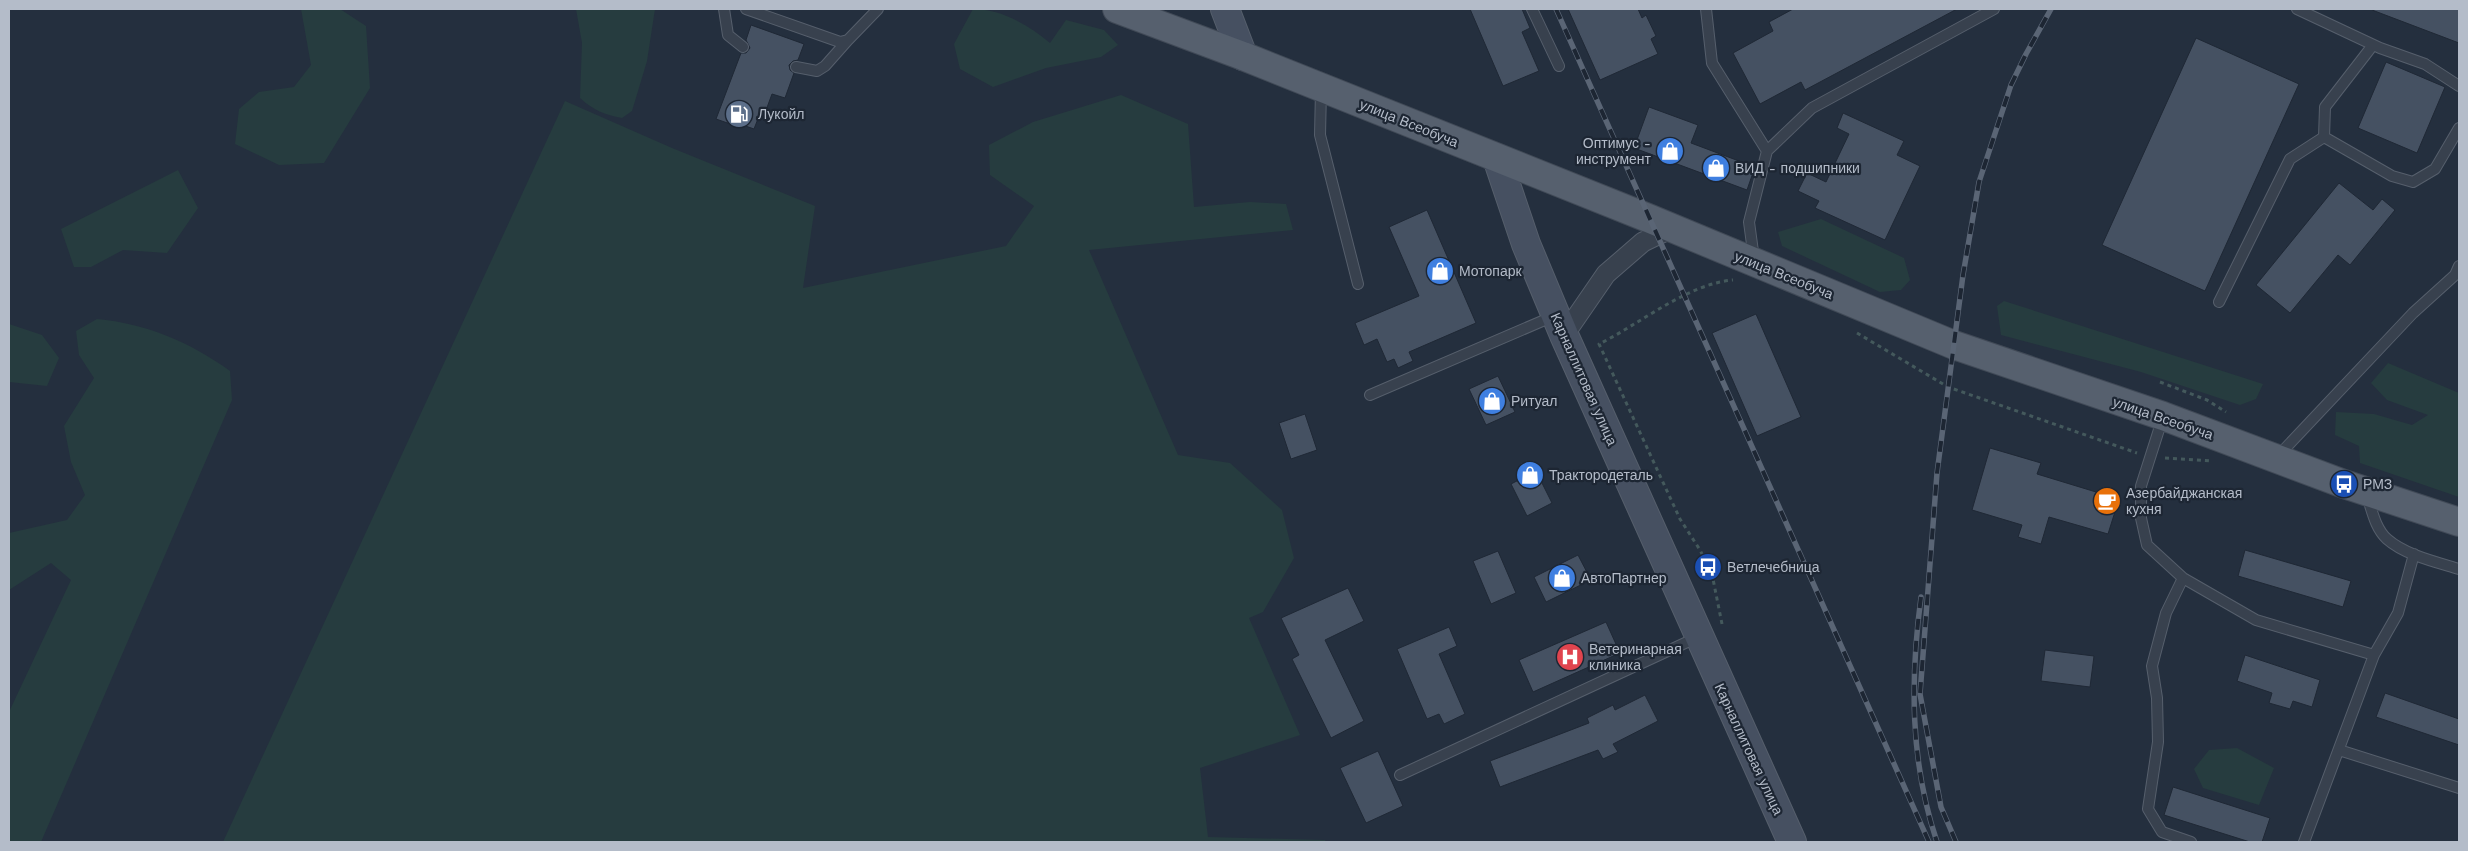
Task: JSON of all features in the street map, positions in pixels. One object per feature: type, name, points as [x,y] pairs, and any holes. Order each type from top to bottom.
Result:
[{"type":"main road","name":"улица Всеобуча","points":[[1117,9],[1243,56],[1321,89],[1672,228],[1746,271],[1954,345],[2163,416],[2276,459],[2459,522]]},
{"type":"street","points":[[1225,9],[1243,56]]},
{"type":"street","name":"Карналлитовая улица","points":[[1497,158],[1526,244],[1560,325],[1711,633],[1792,842]]},
{"type":"street","points":[[1560,325],[1606,274],[1643,242],[1672,228]]},
{"type":"lane","points":[[724,9],[728,35],[744,47]]},
{"type":"lane","points":[[746,9],[837,42],[848,40]]},
{"type":"lane","points":[[796,66],[817,71],[825,66],[878,9]]},
{"type":"lane","points":[[1532,9],[1559,66]]},
{"type":"lane","points":[[1706,9],[1712,63],[1767,151]]},
{"type":"lane","points":[[1746,271],[1749,222],[1767,151],[1812,108],[1994,9]]},
{"type":"lane","points":[[2297,9],[2373,45],[2425,64],[2459,86]]},
{"type":"lane","points":[[2324,137],[2325,107],[2373,45]]},
{"type":"lane","points":[[1321,89],[1320,135],[1358,284]]},
{"type":"lane","points":[[2324,137],[2392,176],[2414,182],[2435,169],[2459,128]]},
{"type":"lane","points":[[2219,302],[2290,159],[2324,137]]},
{"type":"lane","points":[[2276,459],[2414,313],[2455,274],[2459,266]]},
{"type":"lane","points":[[1370,395],[1560,325]]},
{"type":"lane","points":[[2163,416],[2141,486],[2141,518],[2147,545],[2183,578],[2256,620],[2374,655]]},
{"type":"lane","points":[[2366,491],[2376,524],[2387,539],[2414,554],[2459,569]]},
{"type":"lane","points":[[2304,842],[2374,655],[2398,613],[2414,554]]},
{"type":"lane","points":[[2183,578],[2166,613],[2152,666],[2157,698],[2158,742],[2148,809],[2162,832],[2191,842]]},
{"type":"lane","points":[[1400,775],[1711,633]]},
{"type":"lane","points":[[2339,750],[2459,788]]},
{"type":"path","points":[[1711,633],[1712,574],[1700,550],[1680,519],[1600,344],[1684,297],[1746,271]]},
{"type":"path","points":[[1853,330],[1916,370],[1948,387],[2150,458],[2208,460]]},
{"type":"path","points":[[2160,382],[2207,400],[2226,412]]},
{"type":"green space","points":[[301,9],[340,9],[366,26],[370,88],[324,163],[279,165],[235,144],[239,109],[259,92],[294,87],[311,65]]},
{"type":"green space","points":[[576,9],[655,9],[647,61],[632,111],[622,118],[600,111],[580,98],[582,43]]},
{"type":"green space","points":[[973,9],[994,12],[1014,19],[1050,43],[1066,20],[1104,30],[1118,45],[1101,57],[1046,68],[993,87],[960,69],[954,44]]},
{"type":"green space","points":[[1121,95],[1188,124],[1194,207],[1250,202],[1286,204],[1293,230],[1089,250],[1178,455],[1230,463],[1282,510],[1294,558],[1263,612],[1249,618],[1300,735],[1200,768],[1208,837],[1325,840],[1326,842],[223,842],[565,101],[672,148],[815,206],[803,288],[1006,246],[1034,206],[990,175],[989,145],[1033,122]]},
{"type":"green space","points":[[178,170],[198,208],[167,253],[123,250],[91,267],[74,267],[61,229]]},
{"type":"green space","points":[[1821,219],[1904,258],[1910,280],[1901,290],[1880,292],[1782,246],[1778,232]]},
{"type":"green space","points":[[2004,301],[2263,384],[2256,399],[2240,405],[2141,372],[2001,335],[1997,306]]},
{"type":"green space","points":[[97,319],[133,325],[167,336],[184,343],[215,361],[230,371],[232,400],[41,842],[9,842],[9,712],[71,580],[51,563],[9,590],[9,533],[67,520],[85,495],[71,462],[64,426],[94,378],[79,355],[76,331]]},
{"type":"green space","points":[[9,324],[42,335],[59,358],[47,386],[9,382]]},
{"type":"green space","points":[[2388,363],[2459,393],[2459,497],[2360,463],[2359,446],[2335,435],[2336,412],[2374,414],[2412,425],[2428,415],[2387,400],[2371,383]]},
{"type":"green space","points":[[2237,748],[2274,768],[2259,805],[2203,788],[2194,769],[2209,750]]},
{"type":"building","points":[[1470,9],[1522,9],[1530,28],[1522,32],[1539,71],[1503,86]]},
{"type":"building","points":[[1568,9],[1638,9],[1642,18],[1646,15],[1656,36],[1651,39],[1658,54],[1600,80]]},
{"type":"building","points":[[1793,9],[1957,9],[1805,90],[1801,82],[1760,104],[1733,53],[1773,31],[1769,22]]},
{"type":"building","points":[[2459,9],[2459,43],[2372,10]]},
{"type":"building","points":[[751,25],[804,44],[798,60],[793,61],[789,65],[790,70],[794,73],[785,98],[772,94],[765,113],[761,111],[754,129],[737,123],[736,126],[716,119],[741,53],[746,53],[750,48],[746,40]]},
{"type":"building","points":[[2196,38],[2299,84],[2205,291],[2102,245]]},
{"type":"building","points":[[2386,62],[2445,87],[2417,153],[2358,128]]},
{"type":"building","points":[[1649,107],[1698,125],[1691,143],[1755,167],[1747,190],[1634,148]]},
{"type":"building","points":[[1843,113],[1904,141],[1897,155],[1920,166],[1885,240],[1815,208],[1819,201],[1798,191],[1807,173],[1826,182],[1849,134],[1837,128]]},
{"type":"building","points":[[2339,183],[2373,210],[2382,199],[2395,210],[2350,265],[2338,255],[2290,313],[2256,285]]},
{"type":"building","points":[[1427,210],[1476,323],[1409,352],[1413,361],[1398,368],[1394,359],[1387,362],[1377,339],[1364,345],[1355,323],[1419,296],[1389,227]]},
{"type":"building","points":[[1756,314],[1801,417],[1757,436],[1712,333]]},
{"type":"building","name":"Ритуал","points":[[1498,376],[1515,412],[1486,425],[1469,389]]},
{"type":"building","points":[[1305,414],[1317,450],[1291,459],[1279,423]]},
{"type":"building","points":[[1990,448],[2041,463],[2037,474],[2119,499],[2108,534],[2049,517],[2041,544],[2018,537],[2022,525],[1972,510]]},
{"type":"building","points":[[1536,471],[1552,503],[1527,516],[1511,484]]},
{"type":"building","points":[[2245,550],[2351,581],[2343,607],[2238,576]]},
{"type":"building","points":[[1498,551],[1516,593],[1491,604],[1473,561]]},
{"type":"building","name":"АвтоПартнер","points":[[1578,555],[1591,580],[1546,602],[1534,577]]},
{"type":"building","points":[[1348,588],[1364,621],[1325,640],[1364,721],[1331,738],[1292,659],[1299,655],[1281,618]]},
{"type":"building","name":"Ветеринарная клиника","points":[[1606,622],[1620,653],[1533,692],[1519,660]]},
{"type":"building","points":[[1449,627],[1457,646],[1439,654],[1465,714],[1444,724],[1439,714],[1427,719],[1397,649]]},
{"type":"building","points":[[2045,650],[2094,656],[2090,687],[2041,681]]},
{"type":"building","points":[[2245,655],[2320,680],[2312,707],[2293,701],[2290,709],[2269,703],[2272,693],[2237,681]]},
{"type":"building","points":[[2385,693],[2459,719],[2459,745],[2376,717]]},
{"type":"building","points":[[1645,695],[1658,721],[1613,744],[1618,752],[1603,759],[1598,750],[1500,787],[1490,761],[1589,723],[1587,718],[1613,705],[1615,710]]},
{"type":"building","points":[[1378,751],[1403,806],[1366,823],[1340,768]]},
{"type":"building","points":[[2173,787],[2270,818],[2262,842],[2250,842],[2164,815]]},
{"type":"railway","points":[[1556,9],[1929,842]]},
{"type":"railway","points":[[1956,842],[1941,807],[1920,694],[1937,473],[1963,275],[1979,182],[2011,85],[2051,9]]},
{"type":"railway","points":[[1921,597],[1915,659],[1915,721],[1922,782],[1937,842]]},
{"type":"place","name":"Лукойл","points":[[739,114]]},
{"type":"place","name":"Оптимус - инструмент","points":[[1670,151]]},
{"type":"place","name":"ВИД - подшипники","points":[[1716,168]]},
{"type":"place","name":"Мотопарк","points":[[1440,271]]},
{"type":"place","name":"Ритуал","points":[[1492,401]]},
{"type":"place","name":"Трактородеталь","points":[[1530,475]]},
{"type":"place","name":"РМЗ","points":[[2344,484]]},
{"type":"place","name":"Азербайджанская кухня","points":[[2107,501]]},
{"type":"place","name":"Ветлечебница","points":[[1708,567]]},
{"type":"place","name":"АвтоПартнер","points":[[1562,578]]},
{"type":"place","name":"Ветеринарная клиника","points":[[1570,657]]}]
